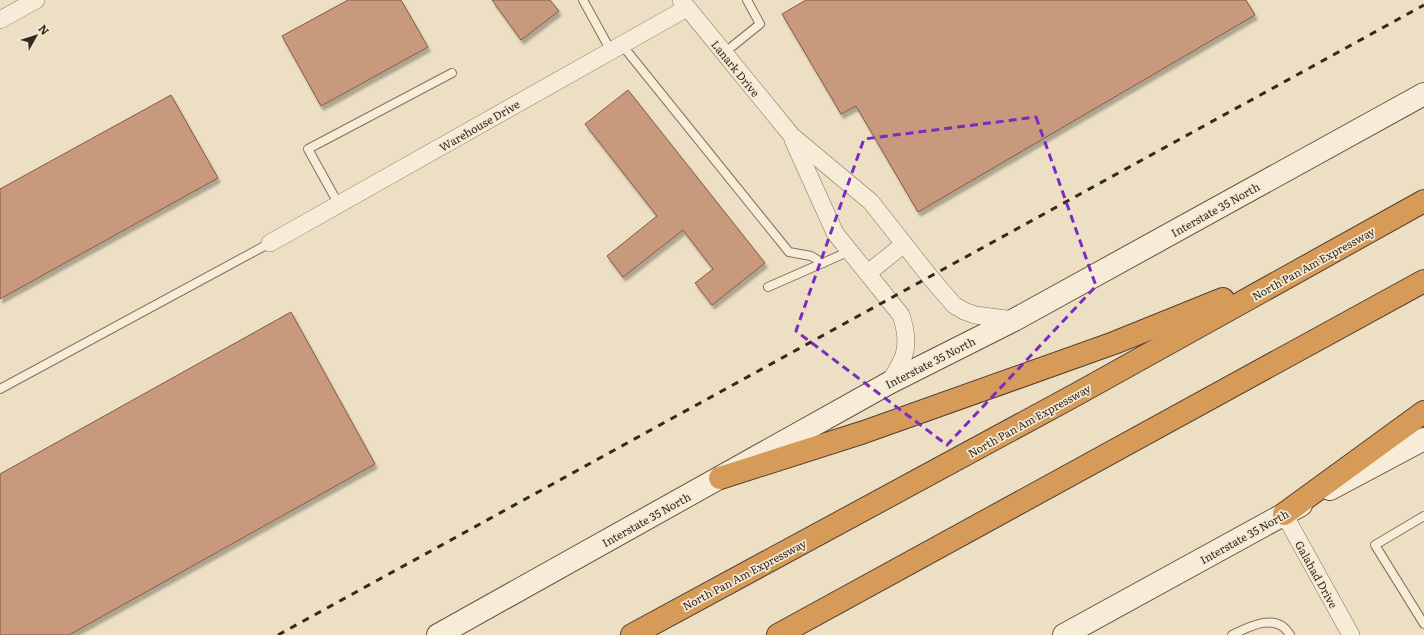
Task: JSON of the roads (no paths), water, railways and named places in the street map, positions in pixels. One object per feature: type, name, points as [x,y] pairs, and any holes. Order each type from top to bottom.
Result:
[{"type":"highway","name":"North Pan Am Expressway","points":[[632,635],[1077,394],[1424,201]]},
{"type":"highway","points":[[720,478],[864,432],[1114,343],[1308,266]]},
{"type":"highway","points":[[778,635],[1424,281]]},
{"type":"highway","points":[[1284,514],[1424,412]]},
{"type":"main road","name":"Interstate 35 North","points":[[438,635],[889,383],[1014,320],[1424,94]]},
{"type":"main road","name":"Interstate 35 North","points":[[1073,633],[1284,514],[1424,439]]},
{"type":"street","points":[[0,20],[36,0]]},
{"type":"street","name":"Warehouse Drive","points":[[270,243],[617,48],[684,4]]},
{"type":"street","name":"Lanark Drive","points":[[684,4],[792,136],[870,202],[954,305],[964,312],[975,315],[1014,320]]},
{"type":"street","name":"Lanark Drive","points":[[792,136],[836,233],[901,315],[905,326],[906,338],[904,355],[889,383]]},
{"type":"street","points":[[868,274],[904,244]]},
{"type":"street","name":"Galahad Drive","points":[[1284,514],[1351,635]]},
{"type":"lane","points":[[583,0],[617,48],[788,252],[811,256],[823,263]]},
{"type":"lane","points":[[724,53],[760,24],[747,0]]},
{"type":"lane","points":[[339,205],[308,149],[452,73]]},
{"type":"lane","points":[[0,389],[270,243]]},
{"type":"lane","points":[[768,287],[850,251]]},
{"type":"lane","points":[[1424,516],[1375,545],[1424,624]]},
{"type":"lane","points":[[1232,635],[1254,624],[1272,622],[1287,629],[1290,635]]},
{"type":"railway","points":[[278,635],[1424,5]]}]
